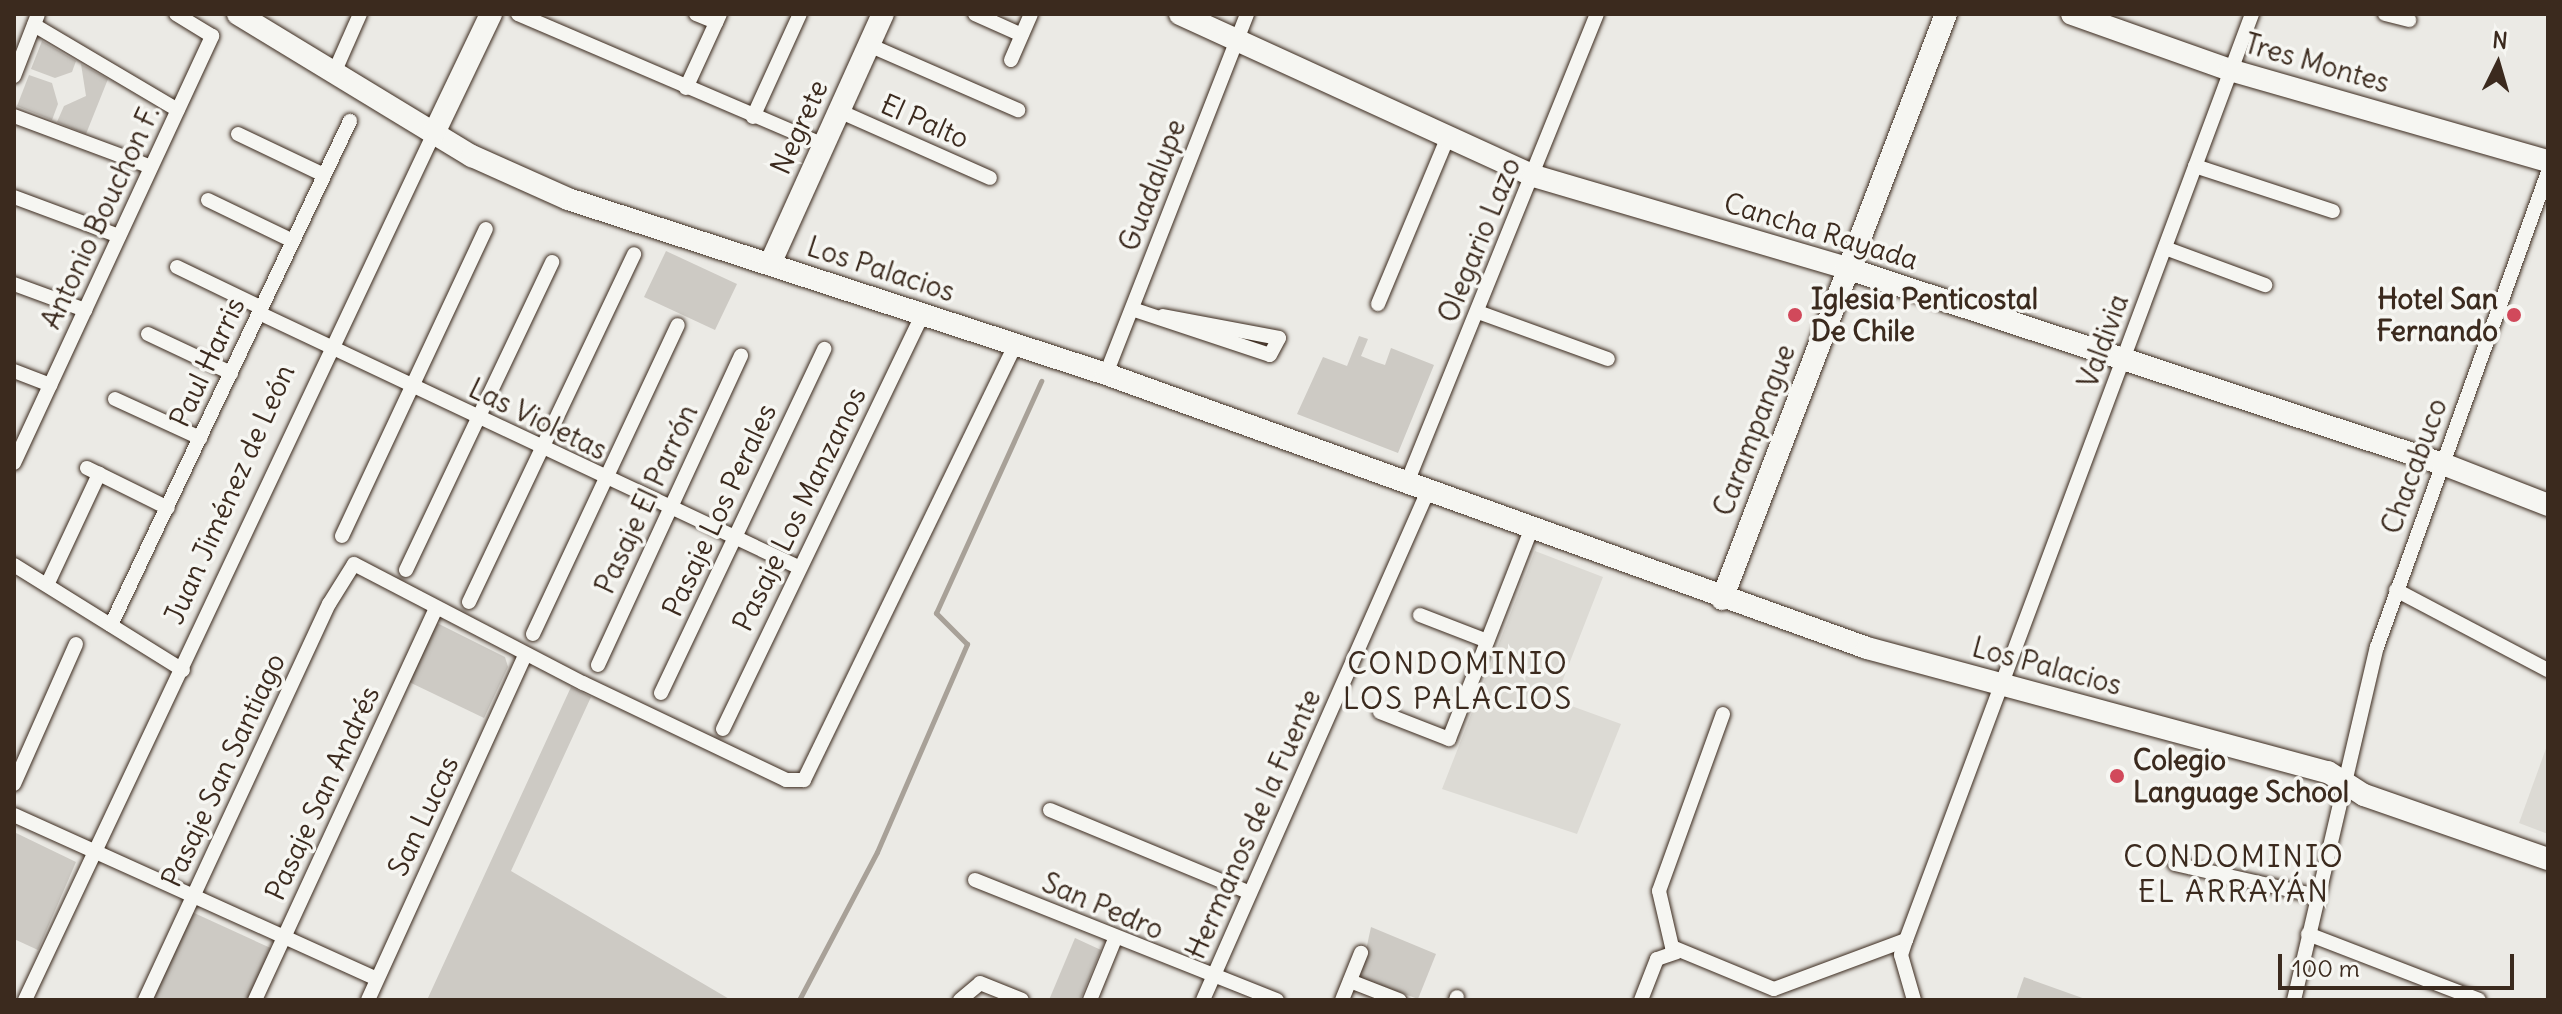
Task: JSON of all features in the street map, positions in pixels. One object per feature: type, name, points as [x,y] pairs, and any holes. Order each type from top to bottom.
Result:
[{"type":"main road","name":"Juan Jiménez de León","points":[[434,133],[491,14]]},
{"type":"main road","name":"Negrete","points":[[770,264],[883,14]]},
{"type":"main road","name":"Cancha Rayada","points":[[1180,14],[1534,176],[1846,268],[2124,358],[2443,464],[2548,505]]},
{"type":"main road","name":"Carampangue","points":[[1722,599],[1846,268],[1946,14]]},
{"type":"main road","name":"Tres Montes","points":[[2072,14],[2230,70],[2548,161]]},
{"type":"main road","name":"Los Palacios","points":[[245,16],[434,133],[568,199],[1106,374],[1722,599],[2004,686],[2344,782],[2548,859]]},
{"type":"street","name":"Antonio Bouchon F.","points":[[15,457],[212,36],[176,14]]},
{"type":"street","points":[[334,73],[360,14]]},
{"type":"street","points":[[518,14],[824,145]]},
{"type":"street","points":[[686,88],[718,18],[696,14]]},
{"type":"street","points":[[753,117],[800,14]]},
{"type":"street","points":[[975,14],[1022,35]]},
{"type":"street","points":[[1011,60],[1031,14]]},
{"type":"street","name":"Guadalupe","points":[[1106,374],[1247,14]]},
{"type":"street","name":"Olegario Lazo","points":[[1416,489],[1478,312],[1597,14]]},
{"type":"street","name":"Valdivia","points":[[1906,940],[2004,686],[2252,14]]},
{"type":"street","points":[[2385,14],[2409,20]]},
{"type":"street","points":[[14,76],[36,19],[178,110]]},
{"type":"street","points":[[869,45],[1018,110]]},
{"type":"street","name":"El Palto","points":[[839,111],[990,178]]},
{"type":"street","points":[[14,116],[151,167]]},
{"type":"street","name":"Paul Harris","points":[[111,625],[350,121]]},
{"type":"street","name":"Juan Jiménez de León","points":[[25,1000],[93,851],[183,670],[328,346],[434,133]]},
{"type":"street","points":[[238,134],[324,175]]},
{"type":"street","points":[[1378,304],[1448,137]]},
{"type":"street","points":[[2195,166],[2333,211]]},
{"type":"street","name":"Chacabuco","points":[[2294,1000],[2344,782],[2396,590],[2548,172]]},
{"type":"street","points":[[14,197],[119,236]]},
{"type":"street","points":[[208,200],[293,241]]},
{"type":"street","points":[[342,536],[486,229]]},
{"type":"street","points":[[2165,248],[2265,285]]},
{"type":"street","points":[[469,602],[634,254]]},
{"type":"street","points":[[406,570],[552,262]]},
{"type":"street","name":"Las Violetas","points":[[177,267],[328,346],[478,419],[733,541],[796,566]]},
{"type":"street","points":[[14,284],[85,310]]},
{"type":"street","points":[[1132,309],[1163,316],[1270,355],[1279,338],[1178,315],[1163,316]]},
{"type":"street","points":[[1478,312],[1608,359]]},
{"type":"street","name":"Pasaje Los Manzanos","points":[[723,729],[796,566],[811,552],[923,314]]},
{"type":"street","points":[[533,634],[678,325]]},
{"type":"street","points":[[148,334],[231,373]]},
{"type":"street","points":[[436,609],[786,780],[804,780],[1016,344]]},
{"type":"street","name":"Pasaje Los Perales","points":[[661,693],[824,349]]},
{"type":"street","name":"Pasaje El Parrón","points":[[598,665],[741,355]]},
{"type":"street","points":[[14,371],[50,385]]},
{"type":"street","points":[[115,399],[200,438]]},
{"type":"street","points":[[47,585],[93,471],[168,508]]},
{"type":"street","name":"Hermanos de la Fuente","points":[[1203,1000],[1248,892],[1271,857],[1416,489]]},
{"type":"street","points":[[1380,712],[1449,739],[1531,530]]},
{"type":"street","name":"Pasaje San Santiago","points":[[145,1000],[329,604],[354,564],[436,609]]},
{"type":"street","points":[[14,565],[183,670]]},
{"type":"street","points":[[2396,590],[2548,670]]},
{"type":"street","name":"Pasaje San Andrés","points":[[255,1000],[436,609]]},
{"type":"street","points":[[1420,615],[1487,641]]},
{"type":"street","points":[[14,784],[76,644]]},
{"type":"street","name":"San Lucas","points":[[368,1000],[526,654]]},
{"type":"street","points":[[1677,952],[1659,891],[1723,714]]},
{"type":"street","points":[[1050,810],[1248,892]]},
{"type":"street","points":[[14,815],[377,979]]},
{"type":"street","points":[[2175,864],[2317,896]]},
{"type":"street","name":"San Pedro","points":[[975,880],[1115,939],[1277,1000]]},
{"type":"street","points":[[2308,934],[2479,1000]]},
{"type":"street","points":[[1090,1000],[1115,939]]},
{"type":"street","points":[[1641,1000],[1657,959],[1677,952],[1774,989],[1906,940]]},
{"type":"street","points":[[1906,940],[1901,955],[1914,1000]]},
{"type":"street","points":[[1342,1000],[1361,953]]},
{"type":"street","points":[[1350,981],[1399,1000]]},
{"type":"street","points":[[960,1000],[980,983],[1022,1000]]},
{"type":"shaded area","points":[[42,41],[76,61],[72,72],[55,78],[31,69]]},
{"type":"shaded area","points":[[81,64],[108,79],[86,134],[57,122],[64,106],[86,96]]},
{"type":"shaded area","points":[[29,75],[52,83],[58,104],[52,120],[17,106]]},
{"type":"shaded area","points":[[666,251],[737,284],[715,330],[644,297]]},
{"type":"shaded area","points":[[1359,336],[1368,339],[1361,356],[1376,362],[1385,365],[1391,348],[1434,365],[1398,453],[1297,414],[1323,357],[1347,366]]},
{"type":"shaded area","points":[[1535,551],[1603,577],[1555,700],[1621,724],[1577,834],[1442,789]]},
{"type":"shaded area","points":[[435,622],[505,657],[508,667],[484,718],[407,681]]},
{"type":"shaded area","points":[[571,687],[591,697],[511,871],[731,1000],[427,1000]]},
{"type":"shaded area","points":[[2548,743],[2548,834],[2519,823]]},
{"type":"shaded area","points":[[14,832],[76,862],[38,950],[14,939]]},
{"type":"shaded area","points":[[192,912],[275,950],[252,1000],[152,1000]]},
{"type":"shaded area","points":[[1371,927],[1436,954],[1418,999],[1360,978]]},
{"type":"shaded area","points":[[1075,938],[1101,950],[1080,1000],[1049,1000]]},
{"type":"shaded area","points":[[2024,977],[2088,1000],[2016,1000]]},
{"type":"waterway","points":[[799,1000],[877,852],[967,644],[936,613],[1041,381]]},
{"type":"place","name":"Iglesia Penticostal De Chile","points":[[1795,315]]},
{"type":"place","name":"Hotel San Fernando","points":[[2514,315]]},
{"type":"place","name":"Colegio Language School","points":[[2117,776]]},
{"type":"district","name":"CONDOMINIO LOS PALACIOS","points":[[1458,680]]},
{"type":"district","name":"CONDOMINIO EL ARRAYÁN","points":[[2234,873]]}]
